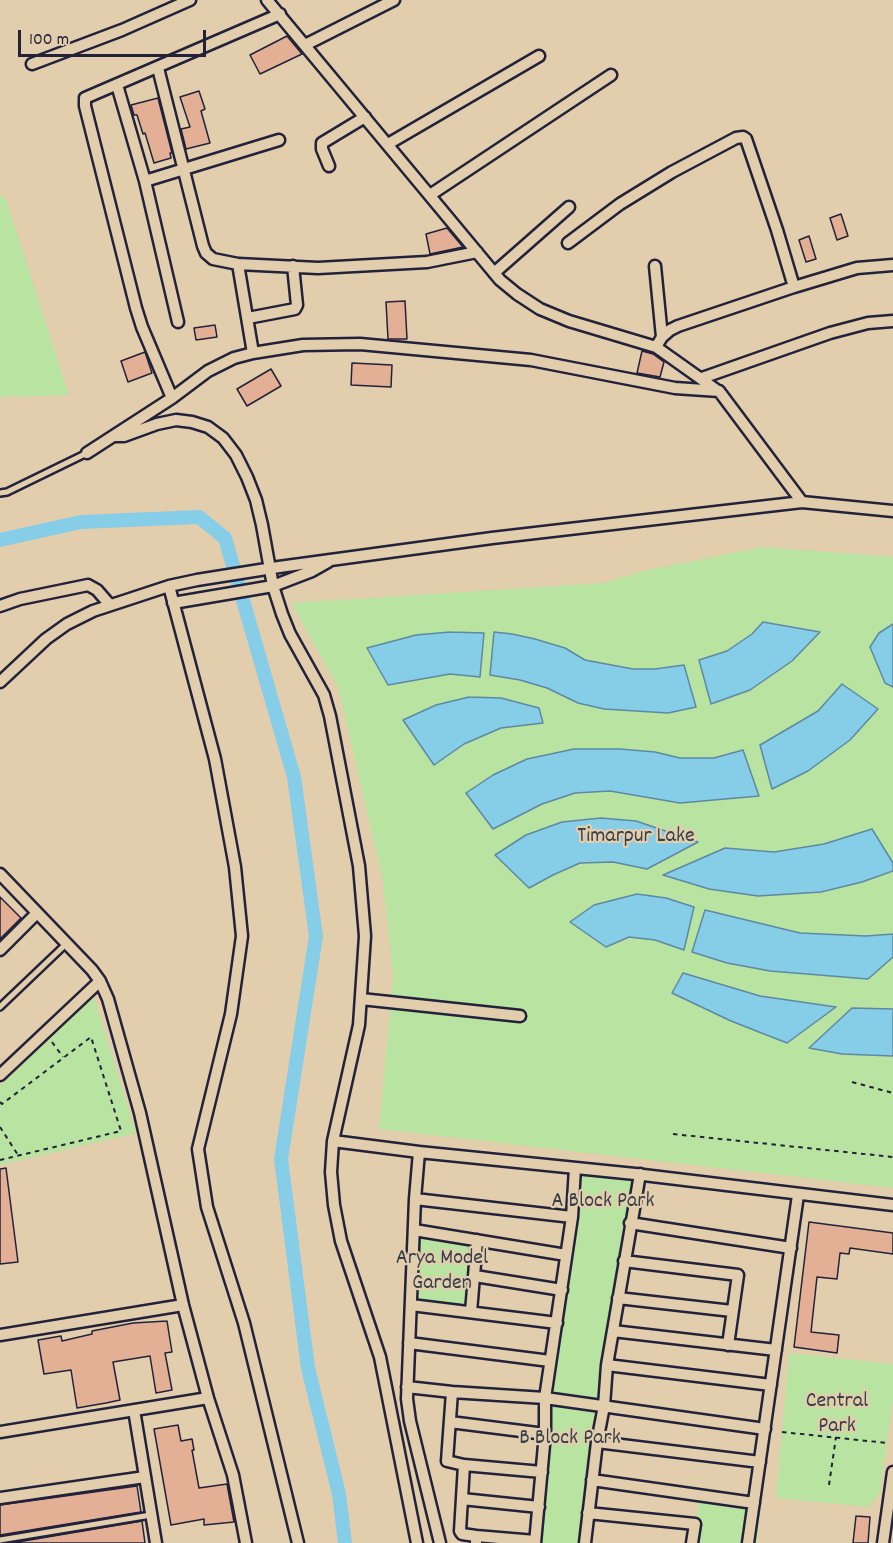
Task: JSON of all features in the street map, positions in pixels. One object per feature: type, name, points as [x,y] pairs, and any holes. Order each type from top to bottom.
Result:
[{"type":"street","points":[[32,64],[122,30],[190,0]]},
{"type":"street","points":[[305,45],[394,0]]},
{"type":"street","points":[[269,1],[494,273],[517,294],[540,309],[569,321],[659,342],[719,391],[802,502]]},
{"type":"street","points":[[172,398],[136,308],[85,106],[85,98],[280,14]]},
{"type":"street","points":[[388,144],[538,56]]},
{"type":"street","points":[[159,68],[206,253],[213,259],[238,264],[318,268],[428,262],[477,252]]},
{"type":"street","points":[[430,195],[611,75]]},
{"type":"street","points":[[117,85],[145,182],[178,322]]},
{"type":"street","points":[[329,166],[322,143],[365,117]]},
{"type":"street","points":[[568,243],[620,204],[672,172],[736,138],[743,137],[746,139],[777,230],[794,287]]},
{"type":"street","points":[[145,182],[279,140]]},
{"type":"street","points":[[494,273],[569,207]]},
{"type":"street","points":[[238,264],[253,353]]},
{"type":"street","points":[[659,342],[670,330],[678,326],[794,287],[856,268],[893,265]]},
{"type":"street","points":[[248,318],[292,310],[297,307],[293,266]]},
{"type":"street","points":[[655,266],[659,342]]},
{"type":"street","points":[[702,378],[830,333],[868,323],[893,321]]},
{"type":"street","points":[[87,453],[172,398],[208,371],[234,358],[303,345],[360,344],[531,360],[675,388],[719,391]]},
{"type":"street","points":[[115,436],[124,436],[176,420],[208,427],[223,438],[236,455],[256,500],[269,568],[268,587],[290,634],[324,695],[330,716],[359,866],[365,936],[358,1025],[333,1141],[334,1205],[341,1241],[380,1357],[417,1543]]},
{"type":"street","points":[[0,682],[46,639],[67,624],[110,605],[169,586],[197,580],[492,538],[802,502],[893,511]]},
{"type":"street","points":[[173,603],[268,587],[312,572],[332,560]]},
{"type":"street","points":[[0,606],[20,599],[88,585],[97,590],[110,605]]},
{"type":"street","points":[[169,586],[215,759],[235,867],[242,936],[231,1014],[198,1149],[207,1207],[244,1323],[298,1543]]},
{"type":"street","points":[[0,874],[100,981],[108,999],[140,1113],[183,1305],[208,1398],[233,1475],[246,1543]]},
{"type":"street","points":[[0,950],[38,914]]},
{"type":"street","points":[[0,1075],[100,981]]},
{"type":"street","points":[[361,999],[520,1016]]},
{"type":"street","points":[[333,1141],[640,1174],[893,1205]]},
{"type":"street","points":[[419,1152],[407,1399],[410,1421],[440,1543]]},
{"type":"street","points":[[464,1465],[460,1532],[476,1540],[535,1542],[545,1434],[545,1398],[572,1217],[575,1167]]},
{"type":"street","points":[[585,1543],[597,1442],[604,1406],[607,1365],[640,1174]]},
{"type":"street","points":[[748,1543],[798,1195]]},
{"type":"street","points":[[415,1199],[572,1217]]},
{"type":"street","points":[[630,1223],[790,1248]]},
{"type":"street","points":[[414,1230],[567,1255]]},
{"type":"street","points":[[471,1312],[477,1240]]},
{"type":"street","points":[[624,1261],[738,1275],[728,1345]]},
{"type":"street","points":[[475,1276],[561,1290]]},
{"type":"street","points":[[618,1298],[732,1311]]},
{"type":"street","points":[[0,1335],[183,1305]]},
{"type":"street","points":[[411,1305],[557,1323]]},
{"type":"street","points":[[613,1331],[776,1350]]},
{"type":"street","points":[[409,1343],[550,1361]]},
{"type":"street","points":[[607,1365],[771,1385]]},
{"type":"street","points":[[407,1386],[452,1392],[545,1398],[765,1429]]},
{"type":"street","points":[[452,1392],[447,1461],[464,1465],[542,1472]]},
{"type":"street","points":[[0,1432],[208,1398]]},
{"type":"street","points":[[134,1410],[156,1543]]},
{"type":"street","points":[[450,1422],[545,1434]]},
{"type":"street","points":[[597,1442],[760,1462]]},
{"type":"street","points":[[883,1543],[890,1520],[893,1472]]},
{"type":"street","points":[[0,1498],[145,1477]]},
{"type":"street","points":[[592,1480],[754,1503]]},
{"type":"street","points":[[462,1499],[539,1507]]},
{"type":"street","points":[[588,1513],[695,1524],[692,1543]]},
{"type":"lane","points":[[0,493],[44,475],[87,453]]},
{"type":"lane","points":[[0,1007],[66,944]]},
{"type":"lane","points":[[0,1540],[151,1515]]},
{"type":"path","points":[[45,1033],[64,1057]]},
{"type":"path","points":[[0,1102],[2,1104],[90,1037],[121,1131],[0,1160]]},
{"type":"path","points":[[852,1082],[893,1093]]},
{"type":"path","points":[[0,1127],[18,1156]]},
{"type":"path","points":[[673,1134],[893,1157]]},
{"type":"path","points":[[782,1432],[887,1443]]},
{"type":"path","points":[[829,1485],[836,1437]]},
{"type":"green space","points":[[5,196],[69,395],[0,397],[0,197]]},
{"type":"green space","name":"Timarpur Lake","points":[[762,547],[893,557],[893,1188],[379,1129],[393,977],[383,881],[338,687],[291,603],[604,583],[643,571]]},
{"type":"green space","points":[[94,997],[136,1133],[0,1165],[0,1086]]},
{"type":"green space","name":"A Block Park","points":[[579,1170],[637,1177],[585,1543],[534,1543],[545,1403]]},
{"type":"green space","name":"Arya Model Garden","points":[[414,1230],[474,1240],[471,1312],[411,1305]]},
{"type":"green space","name":"Central Park","points":[[789,1353],[893,1364],[893,1399],[880,1493],[868,1507],[776,1498]]},
{"type":"green space","points":[[699,1497],[761,1506],[757,1543],[694,1543]]},
{"type":"water","points":[[763,622],[820,632],[792,661],[750,690],[711,704],[699,660],[727,651],[752,634]]},
{"type":"water","points":[[893,624],[893,687],[885,683],[870,647],[879,633]]},
{"type":"water","points":[[450,632],[484,633],[480,677],[450,674],[388,685],[367,648],[416,635]]},
{"type":"water","points":[[494,632],[535,639],[565,648],[585,660],[633,669],[684,665],[696,707],[668,713],[604,709],[578,703],[547,688],[490,675]]},
{"type":"water","points":[[842,684],[878,709],[850,740],[808,771],[772,789],[760,745],[818,711]]},
{"type":"water","points":[[469,697],[501,698],[539,708],[543,723],[501,728],[464,744],[434,765],[403,720],[436,705]]},
{"type":"water","points":[[574,749],[620,749],[655,752],[680,758],[714,758],[743,750],[759,796],[680,803],[610,791],[575,793],[542,804],[493,829],[466,793],[493,775],[527,759]]},
{"type":"water","points":[[601,818],[636,821],[698,842],[647,869],[613,862],[580,863],[529,888],[495,855],[526,835],[562,822]]},
{"type":"water","points":[[872,829],[893,863],[893,871],[862,882],[821,892],[758,896],[709,889],[663,875],[725,848],[774,852],[824,844]]},
{"type":"water","points":[[637,894],[666,898],[694,907],[684,950],[655,940],[629,937],[606,947],[570,922],[594,905]]},
{"type":"water","points":[[705,910],[800,933],[866,936],[893,934],[893,957],[868,979],[770,971],[727,963],[692,952]]},
{"type":"water","points":[[683,973],[760,996],[836,1007],[787,1043],[731,1021],[672,993]]},
{"type":"water","points":[[852,1008],[893,1009],[893,1056],[842,1054],[809,1048]]},
{"type":"building","points":[[287,36],[302,54],[260,74],[250,55]]},
{"type":"building","points":[[199,91],[205,109],[201,111],[210,143],[186,149],[181,129],[190,127],[180,97]]},
{"type":"building","points":[[158,98],[172,153],[170,153],[171,158],[154,163],[145,133],[143,134],[131,105]]},
{"type":"building","points":[[841,214],[848,236],[837,240],[830,218]]},
{"type":"building","points":[[447,228],[463,247],[430,254],[426,234]]},
{"type":"building","points":[[809,236],[816,259],[806,262],[799,240]]},
{"type":"building","points":[[405,301],[407,339],[388,339],[386,302]]},
{"type":"building","points":[[215,325],[217,337],[196,340],[194,328]]},
{"type":"building","points":[[642,351],[653,354],[664,362],[660,377],[637,373]]},
{"type":"building","points":[[145,352],[152,373],[128,382],[121,361]]},
{"type":"building","points":[[352,363],[392,365],[391,387],[351,385]]},
{"type":"building","points":[[271,369],[281,386],[247,406],[237,389]]},
{"type":"building","points":[[0,897],[21,918],[0,939]]},
{"type":"building","points":[[6,1168],[18,1262],[0,1264],[0,1169]]},
{"type":"building","points":[[809,1222],[893,1233],[893,1254],[850,1248],[849,1254],[840,1253],[837,1279],[817,1277],[811,1332],[839,1335],[837,1353],[794,1347]]},
{"type":"building","points":[[167,1321],[172,1352],[165,1353],[172,1390],[156,1393],[150,1356],[113,1362],[120,1400],[77,1408],[71,1370],[44,1374],[38,1340],[61,1336],[62,1341],[92,1334],[92,1331],[133,1323]]},
{"type":"building","points":[[178,1425],[181,1441],[192,1439],[199,1488],[227,1484],[234,1522],[204,1525],[204,1519],[171,1525],[154,1429]]},
{"type":"building","points":[[137,1486],[141,1512],[0,1535],[0,1505]]},
{"type":"building","points":[[856,1516],[870,1517],[868,1543],[853,1543]]},
{"type":"building","points":[[142,1521],[145,1543],[12,1543]]},
{"type":"waterway","points":[[0,540],[81,522],[199,517],[225,538],[294,777],[316,936],[281,1159],[308,1368],[339,1494],[345,1543]]},
{"type":"park label","name":"B Block Park","points":[[570,1440]]}]
